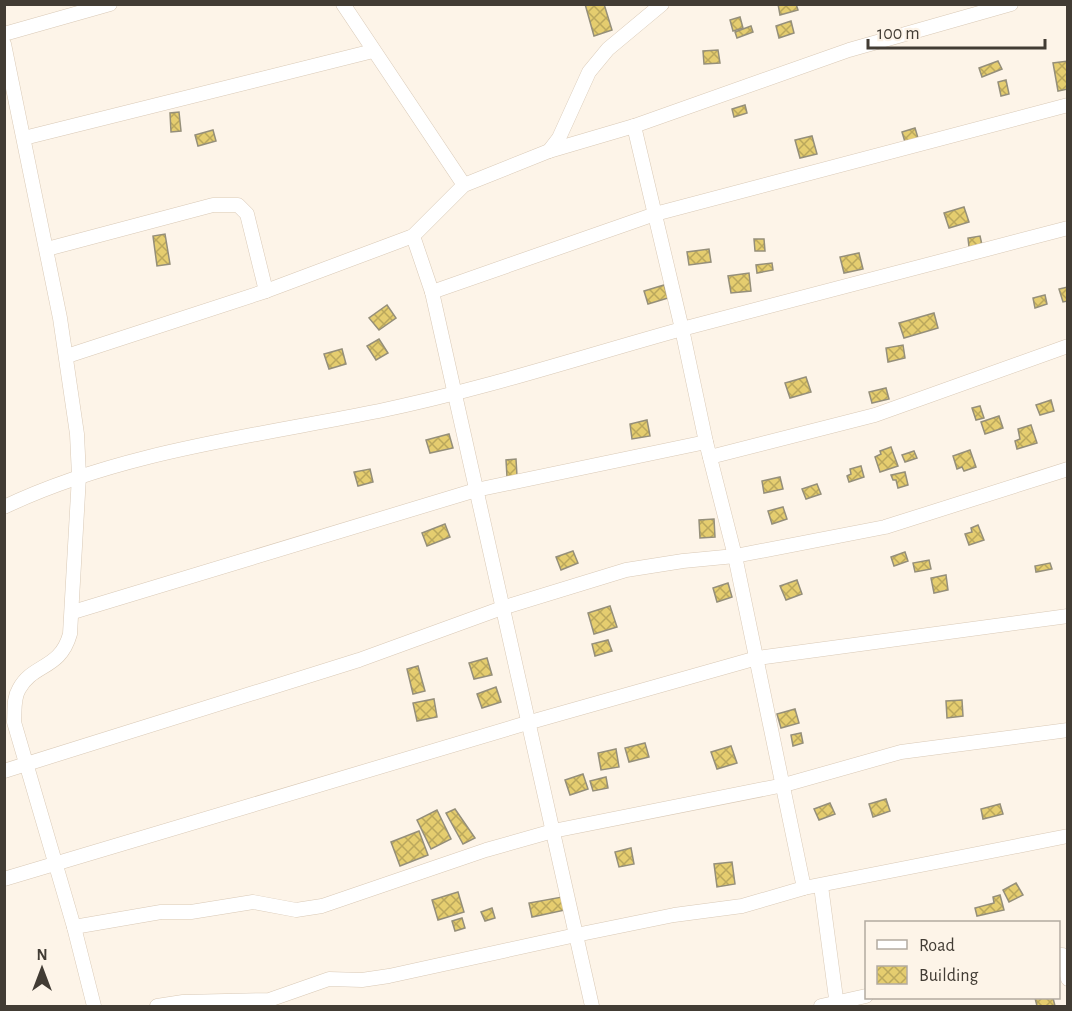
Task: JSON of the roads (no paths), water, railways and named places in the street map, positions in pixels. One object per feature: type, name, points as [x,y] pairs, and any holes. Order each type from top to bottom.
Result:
[{"type":"street","points":[[4,34],[110,4]]},
{"type":"street","points":[[343,4],[464,185]]},
{"type":"street","points":[[549,151],[559,138],[589,72],[608,49],[662,4]]},
{"type":"street","points":[[67,356],[266,291],[413,236],[464,185],[549,151],[634,126],[849,50],[1011,4]]},
{"type":"street","points":[[4,44],[67,356],[77,434],[79,476],[74,538],[73,612],[66,647],[57,659],[27,679],[19,689],[15,700],[14,722],[54,866],[74,927],[94,1006]]},
{"type":"street","points":[[24,138],[373,51]]},
{"type":"street","points":[[432,292],[655,214],[1068,105]]},
{"type":"street","points":[[634,126],[706,442],[735,556],[804,888]]},
{"type":"street","points":[[47,249],[213,205],[238,205],[247,214],[266,291]]},
{"type":"street","points":[[4,507],[79,476],[237,437],[377,411],[454,393],[682,329],[1068,228]]},
{"type":"street","points":[[413,236],[432,292],[592,1006]]},
{"type":"street","points":[[710,457],[875,415],[1068,346]]},
{"type":"street","points":[[73,612],[476,490],[706,442]]},
{"type":"street","points":[[4,771],[359,660],[502,608],[626,570],[735,556],[885,527],[1068,469]]},
{"type":"street","points":[[4,879],[54,866],[527,723],[757,658],[1068,616]]},
{"type":"street","points":[[74,927],[161,912],[191,912],[253,902],[296,910],[322,906],[486,850],[553,831],[784,785],[901,752],[1068,730]]},
{"type":"street","points":[[157,1006],[183,1002],[241,1004],[269,1000],[329,979],[362,980],[390,976],[576,935],[674,915],[741,906],[804,888],[1068,836]]},
{"type":"street","points":[[821,886],[837,1005]]},
{"type":"street","points":[[1063,954],[1068,979]]},
{"type":"street","points":[[821,1006],[837,1005],[865,997]]}]
